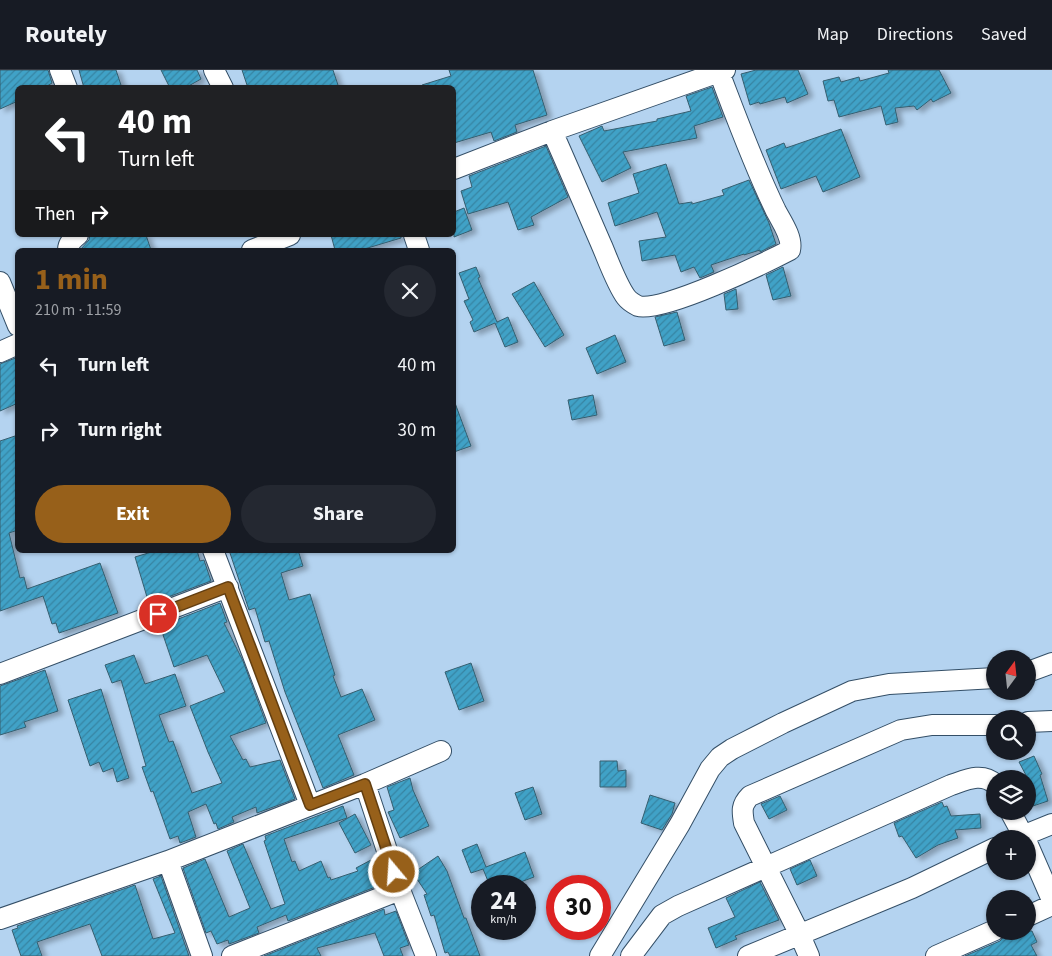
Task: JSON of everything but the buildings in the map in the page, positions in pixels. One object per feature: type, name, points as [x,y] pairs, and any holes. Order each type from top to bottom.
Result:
[{"type":"street","points":[[60,70],[66,85]]},
{"type":"street","points":[[214,70],[222,85]]},
{"type":"street","points":[[456,168],[552,131],[722,71],[760,177],[787,234],[791,248],[759,266],[668,302],[648,307],[632,303],[625,296],[610,266],[552,131]]},
{"type":"street","points":[[68,248],[71,241],[76,237]]},
{"type":"street","points":[[257,248],[284,237]]},
{"type":"street","points":[[0,282],[15,319]]},
{"type":"street","points":[[0,352],[15,345]]},
{"type":"street","points":[[214,553],[310,805]]},
{"type":"street","points":[[0,674],[228,587]]},
{"type":"street","points":[[1036,669],[1052,663]]},
{"type":"street","points":[[600,956],[680,824],[710,769],[720,757],[852,691],[889,684],[986,679]]},
{"type":"street","points":[[1036,722],[1052,721]]},
{"type":"street","points":[[809,956],[800,933],[744,823],[742,806],[745,801],[750,796],[902,730],[932,725],[986,725]]},
{"type":"street","points":[[0,919],[168,861],[365,784],[441,751]]},
{"type":"street","points":[[631,956],[662,915],[678,906],[951,785],[981,777],[986,779]]},
{"type":"street","points":[[365,784],[400,890],[426,956]]},
{"type":"street","points":[[1036,832],[1052,824]]},
{"type":"street","points":[[748,956],[912,888],[986,852]]},
{"type":"street","points":[[168,861],[202,956]]},
{"type":"street","points":[[1036,866],[1052,900]]},
{"type":"street","points":[[232,956],[400,890]]},
{"type":"street","points":[[1036,912],[1052,905]]},
{"type":"street","points":[[936,956],[986,934]]},
{"type":"route","points":[[158,614],[228,587],[310,805],[365,784],[394,872]]}]
